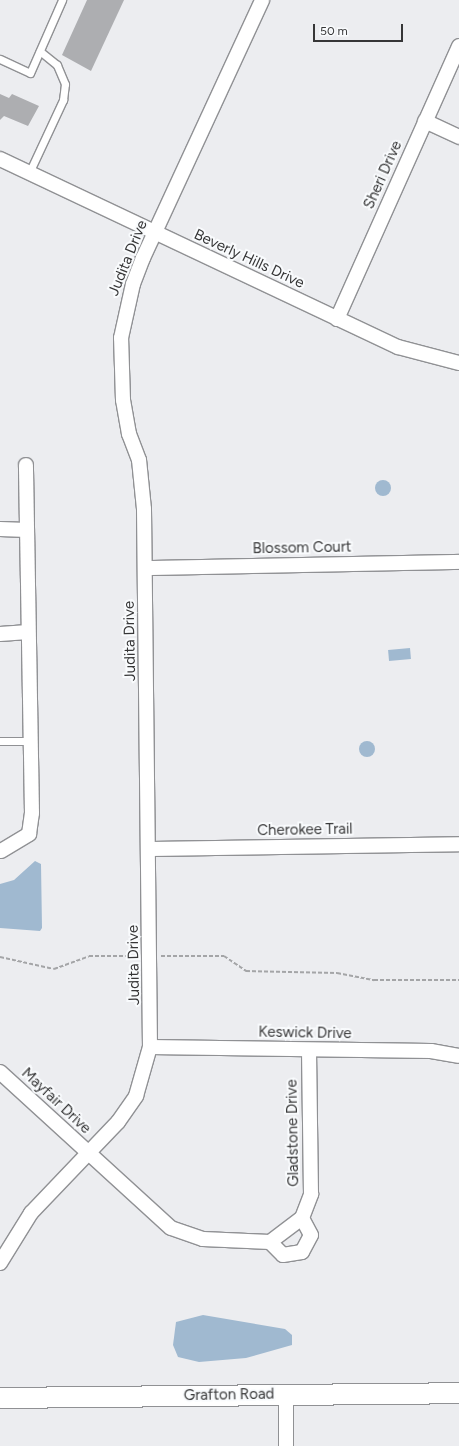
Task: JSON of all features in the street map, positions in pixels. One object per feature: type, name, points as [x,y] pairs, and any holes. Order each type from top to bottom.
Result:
[{"type":"street","name":"Judita Drive","points":[[0,1263],[31,1213],[88,1155],[136,1096],[150,1047],[151,849],[146,568],[139,460],[129,434],[120,368],[126,311],[138,271],[262,0]]},
{"type":"street","name":"Sheri Drive","points":[[337,319],[459,46]]},
{"type":"street","points":[[425,121],[459,137]]},
{"type":"street","name":"Beverly Hills Drive","points":[[0,159],[398,347],[459,363]]},
{"type":"street","points":[[1,851],[28,834],[32,813],[26,465]]},
{"type":"street","points":[[0,529],[27,530]]},
{"type":"street","name":"Blossom Court","points":[[146,568],[459,562]]},
{"type":"street","points":[[0,634],[28,632]]},
{"type":"street","name":"Cherokee Trail","points":[[151,849],[459,844]]},
{"type":"street","name":"Keswick Drive","points":[[150,1047],[431,1051],[459,1056]]},
{"type":"street","name":"Gladstone Drive","points":[[302,1218],[311,1194],[309,1050]]},
{"type":"street","name":"Mayfair Drive","points":[[0,1072],[88,1155],[171,1228],[203,1239],[270,1242]]},
{"type":"street","points":[[302,1218],[311,1235],[302,1252],[283,1255],[270,1242],[302,1218]]},
{"type":"street","name":"Grafton Road","points":[[0,1398],[459,1393]]},
{"type":"street","points":[[286,1394],[286,1446]]},
{"type":"lane","points":[[0,59],[30,73],[62,0]]},
{"type":"lane","points":[[29,173],[63,100],[65,84],[57,65],[40,51]]},
{"type":"lane","points":[[0,741],[30,741]]},
{"type":"path","points":[[0,957],[54,969],[89,956],[224,956],[246,971],[337,973],[374,980],[459,980]]},
{"type":"water","points":[[383,480],[390,485],[391,488],[386,495],[383,496],[376,491],[375,488],[380,481]]},
{"type":"water","points":[[410,648],[411,659],[389,661],[388,650]]},
{"type":"water","points":[[367,741],[373,743],[375,749],[373,755],[367,757],[361,755],[359,749],[361,743]]},
{"type":"water","points":[[35,861],[41,864],[42,928],[40,931],[0,928],[0,884],[14,880]]},
{"type":"water","points":[[203,1315],[285,1329],[292,1335],[292,1345],[246,1358],[199,1362],[178,1357],[173,1345],[176,1322]]},
{"type":"building","points":[[87,0],[124,0],[91,71],[62,55]]},
{"type":"building","points":[[0,94],[9,98],[12,94],[39,106],[28,126],[4,116],[0,120]]}]
